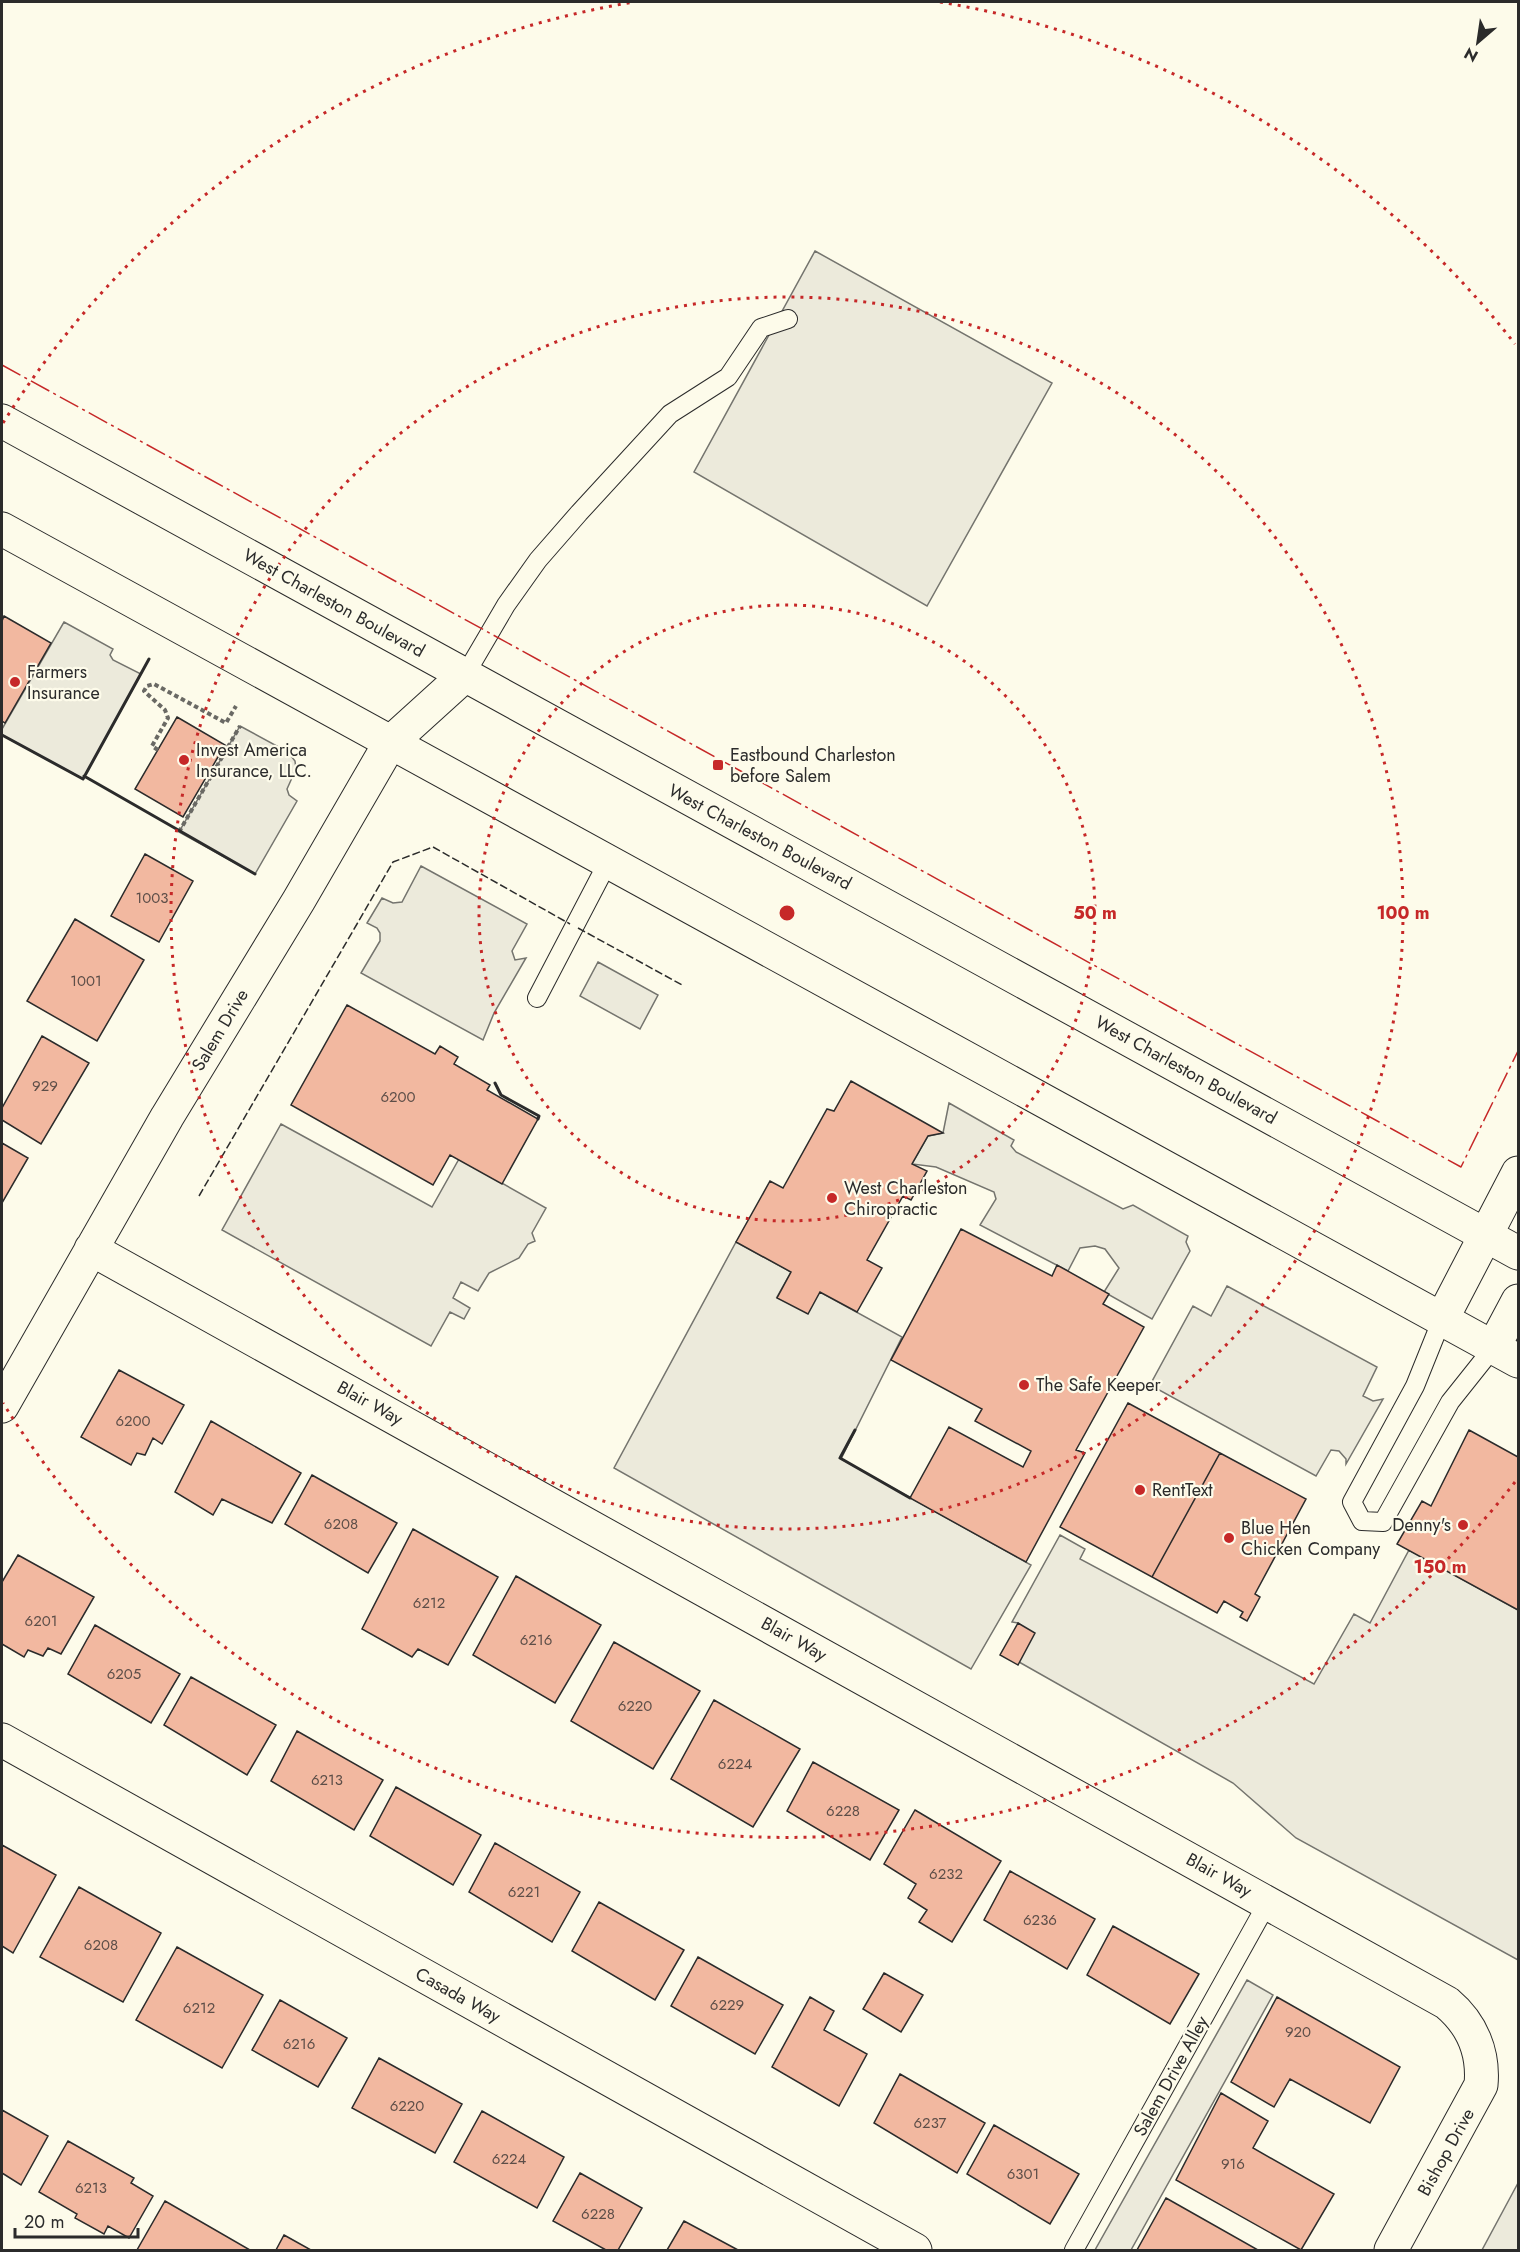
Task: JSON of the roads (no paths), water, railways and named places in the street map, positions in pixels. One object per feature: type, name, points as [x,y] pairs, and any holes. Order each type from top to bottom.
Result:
[{"type":"street","name":"West Charleston Boulevard","points":[[2,421],[1518,1253]]},
{"type":"street","points":[[2,529],[1506,1354],[1518,1301]]},
{"type":"street","name":"Salem Drive","points":[[2,1406],[390,743],[465,675]]},
{"type":"street","points":[[1442,1319],[1518,1173]]},
{"type":"street","name":"Blair Way","points":[[92,1249],[1447,2003],[1458,2013],[1479,2048]]},
{"type":"street","name":"Casada Way","points":[[2,1740],[915,2250]]},
{"type":"street","name":"Bishop Drive","points":[[1391,2250],[1476,2099],[1481,2085],[1483,2067],[1479,2048]]},
{"type":"lane","points":[[465,675],[506,605],[538,560],[579,513],[670,414],[728,377],[761,328],[788,319]]},
{"type":"lane","points":[[537,998],[608,862]]},
{"type":"lane","points":[[1442,1319],[1415,1386],[1352,1502],[1362,1521],[1383,1522],[1450,1402],[1506,1354]]},
{"type":"lane","name":"Salem Drive Alley","points":[[1074,2250],[1268,1902]]},
{"type":"place","name":"Farmers Insurance","points":[[15,682]]},
{"type":"place","name":"Invest America Insurance, LLC.","points":[[184,760]]},
{"type":"place","name":"Eastbound Charleston before Salem","points":[[718,765]]},
{"type":"place","name":"West Charleston Chiropractic","points":[[832,1198]]},
{"type":"place","name":"The Safe Keeper","points":[[1024,1385]]},
{"type":"place","name":"RentText","points":[[1140,1490]]},
{"type":"place","name":"Denny's","points":[[1463,1525]]},
{"type":"place","name":"Blue Hen Chicken Company","points":[[1229,1538]]}]
